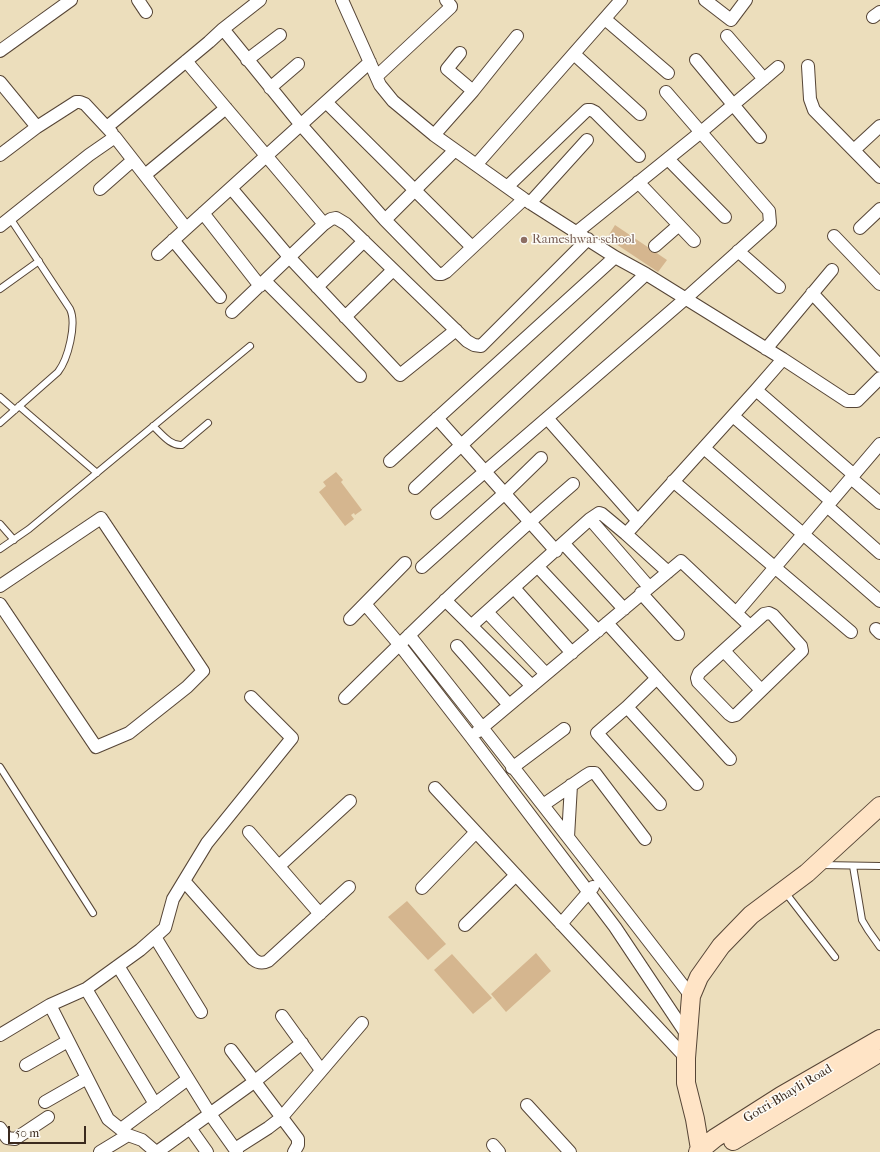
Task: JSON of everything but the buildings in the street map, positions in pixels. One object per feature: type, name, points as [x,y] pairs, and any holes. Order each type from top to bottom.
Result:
[{"type":"street","points":[[0,51],[71,0]]},
{"type":"street","points":[[138,0],[146,12]]},
{"type":"street","points":[[107,128],[209,42],[222,28],[260,0]]},
{"type":"street","points":[[342,0],[380,85],[393,101],[434,135],[507,187],[614,257],[646,274],[783,359],[847,401],[857,401],[880,378]]},
{"type":"street","points":[[476,165],[621,0]]},
{"type":"street","points":[[705,0],[731,20],[746,0]]},
{"type":"street","points":[[376,76],[452,2]]},
{"type":"street","points":[[605,19],[668,73]]},
{"type":"street","points":[[222,28],[301,125],[384,220],[438,274],[446,272],[527,201],[587,140]]},
{"type":"street","points":[[247,60],[280,35]]},
{"type":"street","points":[[434,135],[517,36]]},
{"type":"street","points":[[726,36],[764,79]]},
{"type":"street","points":[[460,54],[447,69],[472,91]]},
{"type":"street","points":[[574,54],[640,114]]},
{"type":"street","points":[[696,60],[760,137]]},
{"type":"street","points":[[186,61],[324,224]]},
{"type":"street","points":[[158,254],[370,62]]},
{"type":"street","points":[[270,88],[298,64]]},
{"type":"street","points":[[808,66],[810,98],[814,110],[880,177]]},
{"type":"street","points":[[577,232],[701,132],[778,67]]},
{"type":"street","points":[[0,82],[37,127]]},
{"type":"street","points":[[437,513],[770,224],[771,219],[769,212],[666,92]]},
{"type":"street","points":[[0,155],[37,127],[76,102],[80,102],[85,104],[107,128],[186,228]]},
{"type":"street","points":[[326,102],[472,248]]},
{"type":"street","points":[[145,175],[226,108]]},
{"type":"street","points":[[507,187],[587,110],[596,112],[639,156]]},
{"type":"street","points":[[854,150],[880,126]]},
{"type":"street","points":[[5,222],[89,155],[115,138]]},
{"type":"street","points":[[384,220],[455,150]]},
{"type":"street","points":[[668,159],[725,217]]},
{"type":"street","points":[[100,189],[133,160]]},
{"type":"street","points":[[638,182],[694,241]]},
{"type":"street","points":[[231,188],[290,258],[400,375],[456,330]]},
{"type":"street","points":[[860,228],[880,209]]},
{"type":"street","points":[[203,213],[263,284],[360,376]]},
{"type":"street","points":[[232,312],[324,224],[331,219],[336,218],[346,224],[456,330],[474,345],[481,346],[588,239]]},
{"type":"street","points":[[655,246],[679,225]]},
{"type":"street","points":[[834,236],[880,284]]},
{"type":"street","points":[[173,240],[220,297]]},
{"type":"street","points":[[317,287],[364,241]]},
{"type":"street","points":[[738,252],[779,287]]},
{"type":"street","points":[[390,460],[614,257]]},
{"type":"street","points":[[345,316],[393,270]]},
{"type":"street","points":[[766,349],[832,270]]},
{"type":"street","points":[[415,488],[646,274]]},
{"type":"street","points":[[812,293],[880,366]]},
{"type":"street","points":[[626,534],[783,359]]},
{"type":"street","points":[[756,390],[880,504]]},
{"type":"street","points":[[733,416],[880,553]]},
{"type":"street","points":[[437,418],[530,521],[560,547],[624,609]]},
{"type":"street","points":[[547,418],[638,521]]},
{"type":"street","points":[[704,448],[880,601]]},
{"type":"street","points":[[736,613],[852,477],[878,450]]},
{"type":"street","points":[[422,567],[505,493],[541,458]]},
{"type":"street","points":[[673,481],[851,632]]},
{"type":"street","points":[[344,698],[445,600],[530,521],[573,484]]},
{"type":"street","points":[[471,626],[590,519],[599,513],[626,534],[668,572]]},
{"type":"street","points":[[0,586],[101,518],[203,671],[188,687],[130,733],[96,747],[0,604]]},
{"type":"street","points":[[590,519],[678,634]]},
{"type":"street","points":[[471,737],[681,561],[750,626]]},
{"type":"street","points":[[350,620],[405,563]]},
{"type":"street","points":[[538,567],[598,631]]},
{"type":"street","points":[[514,588],[572,653]]},
{"type":"street","points":[[445,600],[532,686]]},
{"type":"street","points":[[365,604],[400,644],[589,892],[615,927],[688,1035]]},
{"type":"street","points":[[487,612],[546,674]]},
{"type":"street","points":[[769,613],[773,615],[801,646],[802,651],[736,715],[732,716],[698,682],[697,678],[699,673],[750,626],[764,614],[769,613]]},
{"type":"street","points":[[607,623],[730,759]]},
{"type":"street","points":[[409,635],[691,996]]},
{"type":"street","points":[[457,646],[509,705]]},
{"type":"street","points":[[724,651],[761,690]]},
{"type":"street","points":[[657,678],[596,734],[660,804]]},
{"type":"street","points":[[1,1033],[50,1005],[86,989],[156,937],[165,928],[173,899],[207,844],[292,738],[251,698]]},
{"type":"street","points":[[627,707],[697,784]]},
{"type":"street","points":[[512,768],[564,729]]},
{"type":"street","points":[[543,805],[590,773],[595,773],[645,839]]},
{"type":"street","points":[[568,837],[571,785]]},
{"type":"street","points":[[435,788],[686,1058]]},
{"type":"street","points":[[279,866],[350,801]]},
{"type":"street","points":[[705,1151],[686,1083],[686,1058],[691,996],[699,977],[721,946],[751,914],[816,865],[880,806]]},
{"type":"street","points":[[249,832],[320,914]]},
{"type":"street","points":[[422,888],[476,832]]},
{"type":"street","points":[[465,925],[516,875]]},
{"type":"street","points":[[561,924],[600,878]]},
{"type":"street","points":[[184,881],[253,959],[257,963],[263,964],[349,887]]},
{"type":"street","points":[[156,937],[201,1012]]},
{"type":"street","points":[[118,966],[210,1114],[236,1151],[281,1118],[362,1023]]},
{"type":"street","points":[[86,989],[155,1104]]},
{"type":"street","points":[[50,1005],[108,1119],[124,1132],[142,1140],[156,1152],[254,1082],[302,1043]]},
{"type":"street","points":[[282,1016],[321,1070]]},
{"type":"street","name":"Gotri-Bhayli Road","points":[[705,1151],[715,1138],[781,1096],[880,1039]]},
{"type":"street","points":[[26,1065],[68,1041]]},
{"type":"street","points":[[231,1050],[298,1139],[298,1145],[294,1152]]},
{"type":"street","name":"Gotri-Bhayli Road","points":[[705,1151],[880,1053]]},
{"type":"street","points":[[45,1102],[87,1078]]},
{"type":"street","points":[[100,1152],[155,1104],[188,1079]]},
{"type":"street","points":[[527,1105],[570,1152]]},
{"type":"street","points":[[0,1128],[7,1138],[15,1138],[48,1117]]},
{"type":"street","points":[[190,1128],[207,1152]]},
{"type":"lane","points":[[0,423],[63,366],[71,340],[72,313],[39,261],[5,222]]},
{"type":"lane","points":[[0,289],[39,261]]},
{"type":"lane","points":[[0,550],[30,529],[250,346]]},
{"type":"lane","points":[[0,397],[17,408],[97,473]]},
{"type":"lane","points":[[153,426],[172,443],[182,445],[208,423]]},
{"type":"lane","points":[[0,524],[14,540]]},
{"type":"lane","points":[[0,767],[94,913]]},
{"type":"lane","points":[[816,865],[880,866]]},
{"type":"lane","points":[[853,866],[862,920],[880,947]]},
{"type":"lane","points":[[784,890],[835,957]]},
{"type":"place","name":"Rameshwar school","points":[[524,240]]}]
